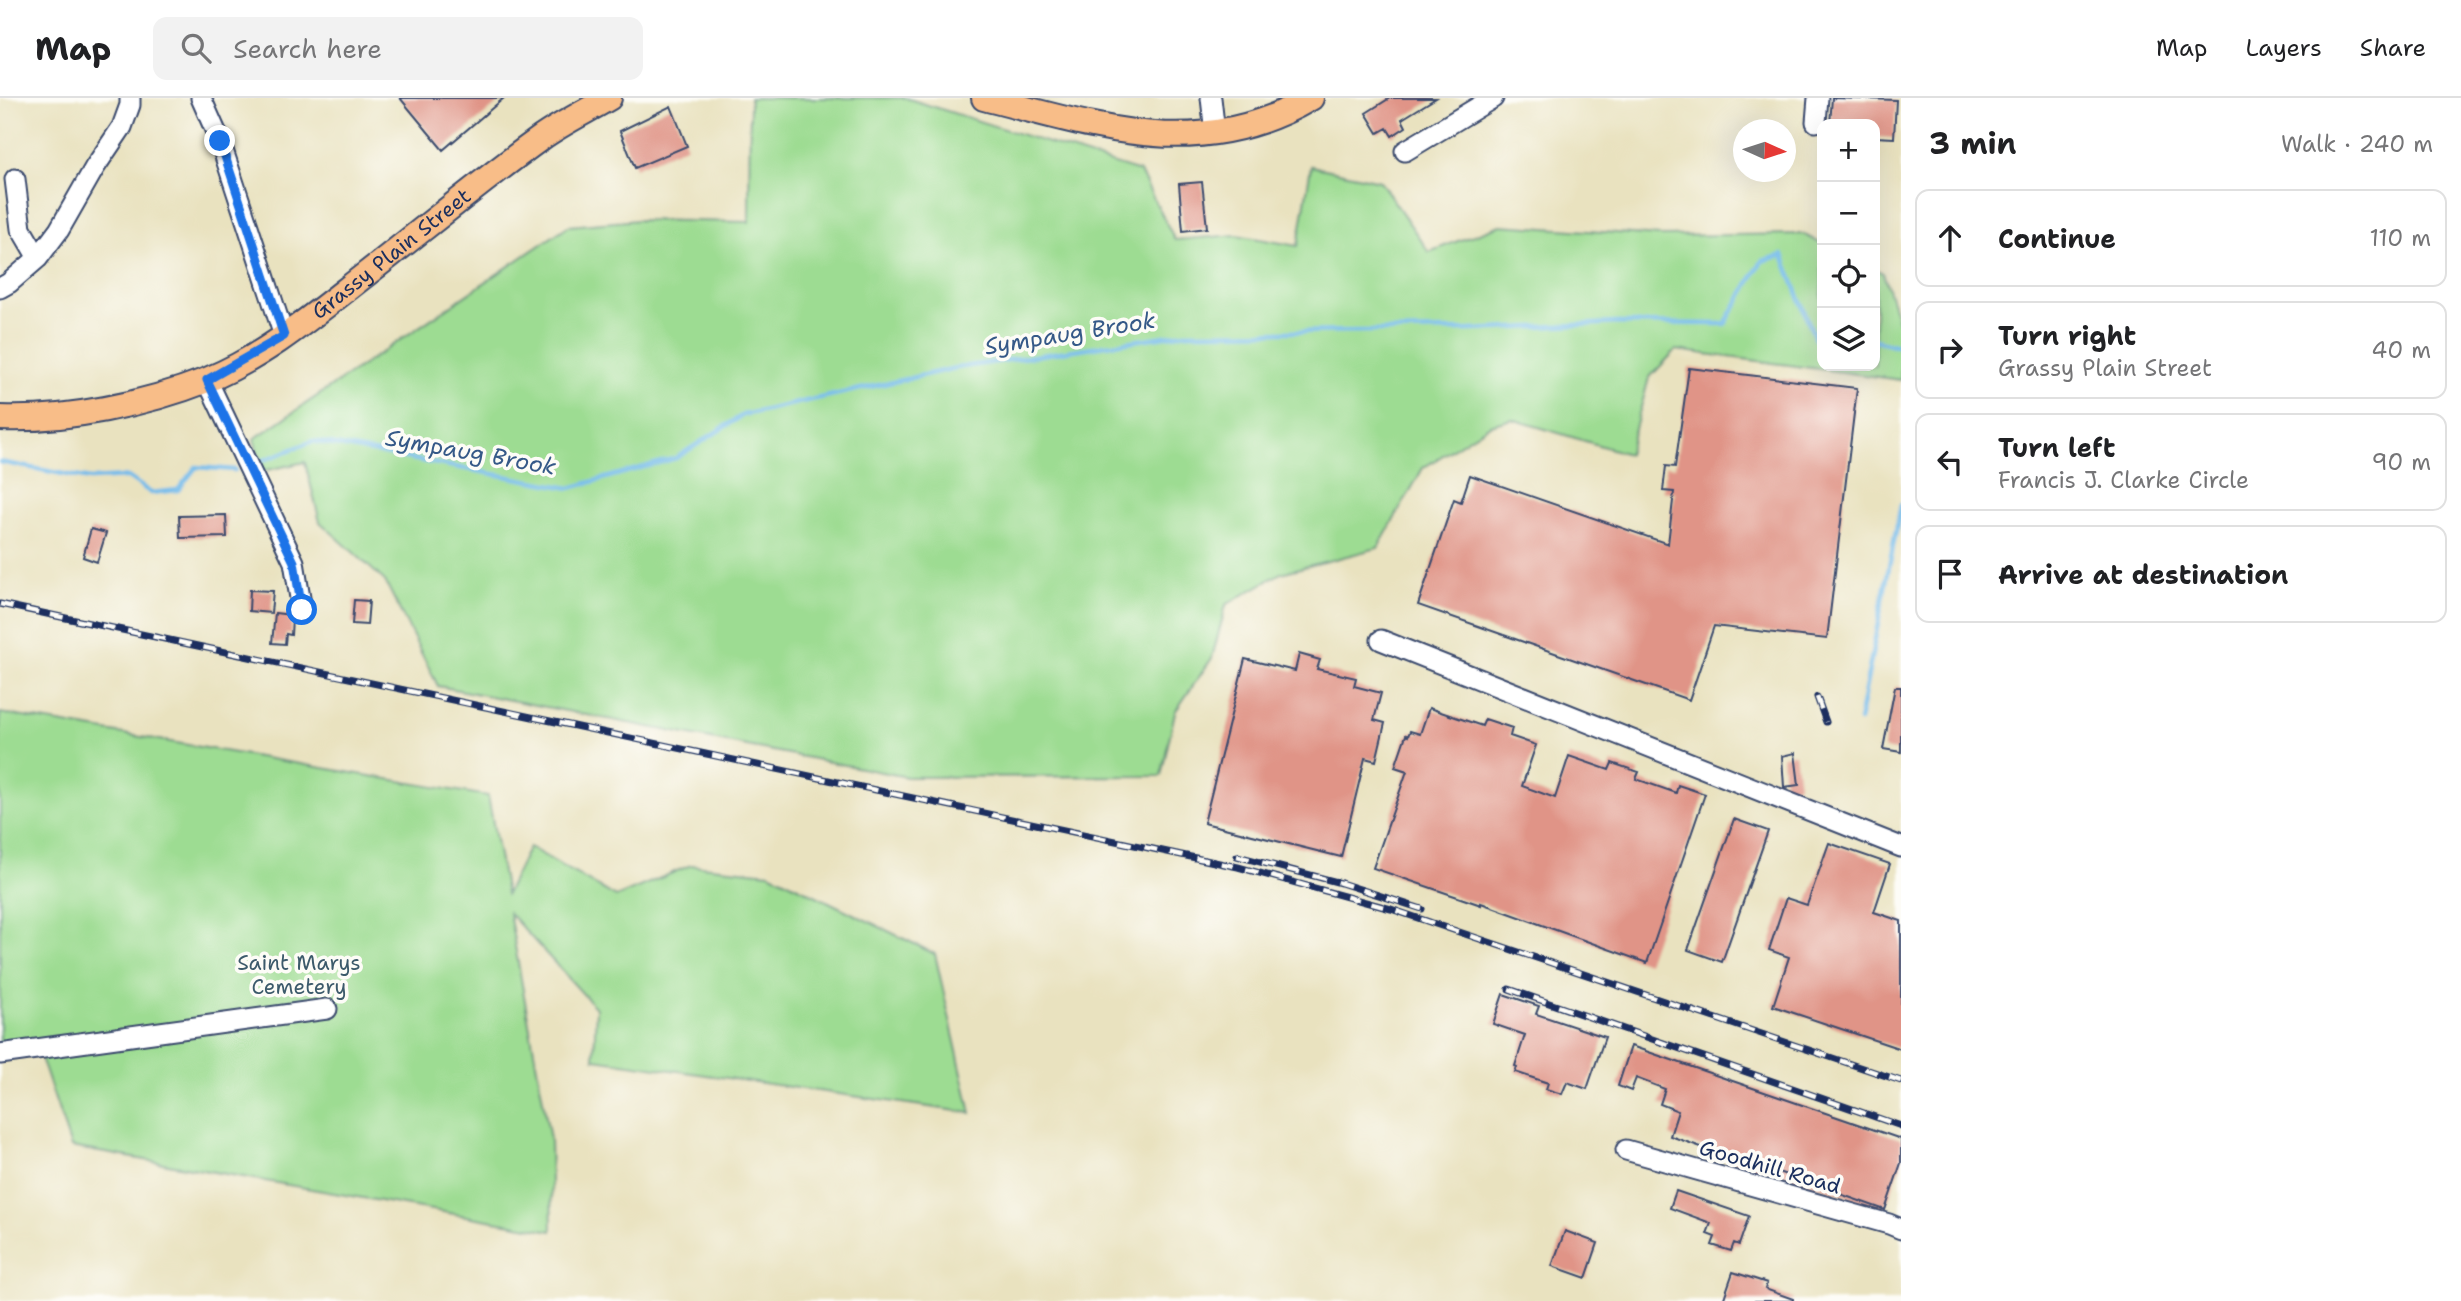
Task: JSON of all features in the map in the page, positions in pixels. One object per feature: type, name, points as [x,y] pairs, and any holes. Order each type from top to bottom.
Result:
[{"type":"main road","name":"Grassy Plain Street","points":[[0,422],[102,409],[207,380],[284,336],[322,310],[542,137],[610,98]]},
{"type":"main road","points":[[984,98],[1087,124],[1149,134],[1185,136],[1233,131],[1287,112],[1309,98]]},
{"type":"street","points":[[0,288],[38,258],[59,230],[94,167],[122,127],[131,105],[130,98]]},
{"type":"street","points":[[201,98],[220,141],[284,336]]},
{"type":"street","points":[[1211,98],[1215,133]]},
{"type":"street","points":[[1405,151],[1493,98]]},
{"type":"street","points":[[1816,122],[1818,98]]},
{"type":"street","points":[[15,179],[21,229],[38,258]]},
{"type":"street","points":[[207,380],[294,562],[302,610]]},
{"type":"street","points":[[1381,640],[1901,847]]},
{"type":"street","points":[[0,1054],[327,1009]]},
{"type":"street","name":"Goodhill Road","points":[[1626,1150],[1901,1229]]},
{"type":"green space","points":[[750,98],[906,98],[1140,172],[1175,240],[1237,235],[1298,246],[1311,166],[1380,181],[1429,252],[1500,225],[1660,236],[1803,234],[1817,241],[1817,369],[1676,350],[1649,378],[1628,454],[1512,419],[1490,425],[1423,468],[1378,548],[1281,573],[1226,605],[1212,658],[1175,712],[1161,776],[907,777],[438,686],[385,581],[320,522],[305,462],[263,471],[254,439],[568,226],[638,220],[749,222]]},
{"type":"green space","points":[[1880,272],[1883,273],[1901,330],[1901,380],[1834,371],[1880,371]]},
{"type":"green space","name":"Saint Marys Cemetery","points":[[0,713],[488,796],[506,894],[529,847],[616,897],[691,865],[770,873],[935,954],[971,1113],[594,1059],[596,1008],[509,913],[550,1139],[552,1231],[71,1147],[37,1046],[0,1050]]},
{"type":"building","points":[[400,98],[504,98],[443,150]]},
{"type":"building","points":[[1390,98],[1436,98],[1402,119],[1406,127],[1392,136],[1387,128],[1378,133],[1366,113]]},
{"type":"building","points":[[1832,98],[1896,100],[1894,138],[1880,137],[1880,119],[1830,119]]},
{"type":"building","points":[[671,106],[687,146],[635,168],[620,131]]},
{"type":"building","points":[[1202,182],[1207,228],[1183,231],[1179,184]]},
{"type":"building","points":[[1689,368],[1857,388],[1827,639],[1714,626],[1689,700],[1418,605],[1454,499],[1461,502],[1470,475],[1668,544],[1674,492],[1663,491],[1666,466],[1675,467]]},
{"type":"building","points":[[226,515],[227,537],[180,538],[179,516]]},
{"type":"building","points":[[91,529],[106,533],[97,562],[83,557]]},
{"type":"building","points":[[250,590],[273,591],[271,613],[249,611]]},
{"type":"building","points":[[354,600],[369,601],[367,625],[352,624]]},
{"type":"building","points":[[275,613],[291,615],[292,618],[291,635],[286,634],[285,644],[272,643]]},
{"type":"building","points":[[1299,654],[1320,660],[1317,669],[1356,678],[1354,686],[1381,693],[1374,720],[1385,723],[1376,761],[1365,758],[1341,857],[1204,823],[1245,659],[1295,671]]},
{"type":"building","points":[[1895,687],[1901,687],[1901,752],[1883,749]]},
{"type":"building","points":[[1429,708],[1482,726],[1485,719],[1512,728],[1510,736],[1536,745],[1522,786],[1555,798],[1569,756],[1609,770],[1612,763],[1639,772],[1636,779],[1676,793],[1678,785],[1705,794],[1647,963],[1481,903],[1373,868],[1407,771],[1395,767],[1406,735],[1408,736],[1410,731],[1420,734]]},
{"type":"building","points":[[1795,753],[1799,785],[1784,787],[1782,756]]},
{"type":"building","points":[[1734,819],[1768,831],[1722,962],[1688,950]]},
{"type":"building","points":[[1829,843],[1890,864],[1874,912],[1901,921],[1901,1049],[1773,1006],[1789,957],[1769,950],[1786,898],[1807,905]]},
{"type":"building","points":[[1503,994],[1539,1006],[1536,1014],[1605,1037],[1587,1089],[1567,1082],[1562,1094],[1546,1089],[1548,1083],[1515,1072],[1525,1035],[1493,1024]]},
{"type":"building","points":[[1631,1046],[1901,1139],[1901,1163],[1885,1210],[1767,1168],[1765,1174],[1734,1162],[1735,1159],[1670,1136],[1678,1111],[1660,1104],[1665,1089],[1636,1078],[1631,1091],[1618,1086]]},
{"type":"building","points":[[1676,1191],[1749,1216],[1739,1245],[1734,1243],[1731,1251],[1712,1245],[1715,1237],[1707,1234],[1711,1223],[1670,1208]]},
{"type":"building","points":[[1565,1231],[1598,1243],[1586,1278],[1552,1266]]},
{"type":"building","points":[[1733,1272],[1767,1283],[1765,1289],[1793,1301],[1723,1301]]},
{"type":"waterway","name":"Sympaug Brook","points":[[259,462],[313,441],[570,488],[676,458],[743,415],[956,368],[1185,333],[1471,330],[1618,323],[1725,324],[1762,261],[1783,255],[1817,339]]},
{"type":"waterway","name":"Sympaug Brook","points":[[1880,341],[1901,347]]},
{"type":"waterway","name":"Sympaug Brook","points":[[0,462],[90,479],[128,477],[151,493],[178,490],[196,467],[235,470]]},
{"type":"waterway","points":[[1859,721],[1901,505]]},
{"type":"railway","points":[[0,604],[1238,867],[1391,909],[1901,1081]]},
{"type":"railway","points":[[1817,697],[1826,722]]},
{"type":"railway","points":[[1237,856],[1341,883],[1422,909]]},
{"type":"railway","points":[[1509,989],[1901,1126]]},
{"type":"route","points":[[220,141],[284,336],[207,380],[294,562],[302,610]]}]
